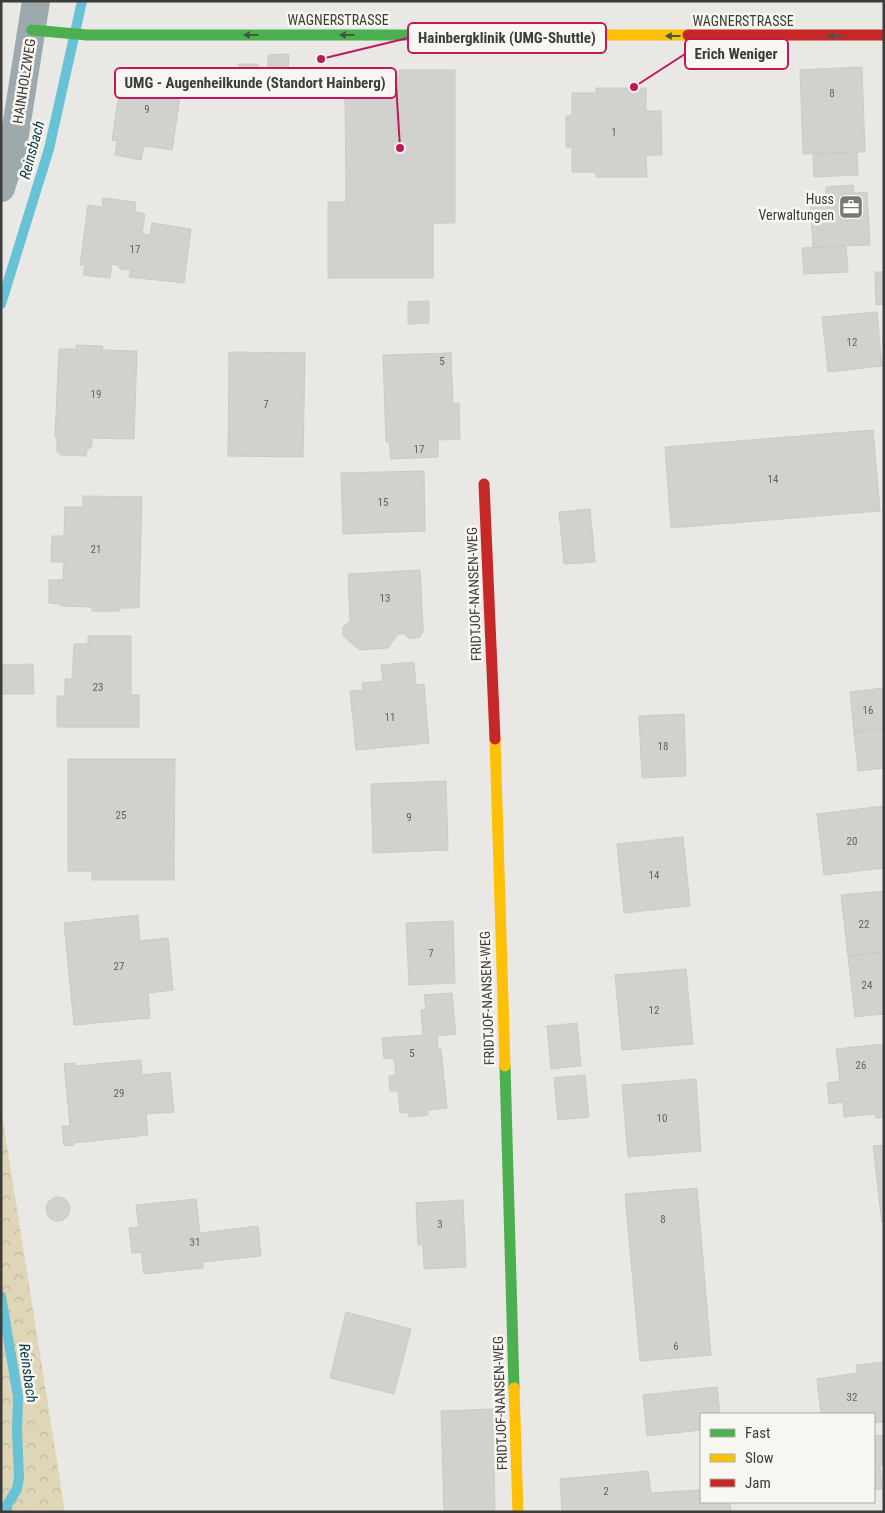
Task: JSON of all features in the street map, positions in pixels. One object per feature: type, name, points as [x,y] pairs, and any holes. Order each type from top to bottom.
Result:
[{"type":"street","name":"HAINHOLZWEG","points":[[1,188],[12,153],[36,1]]},
{"type":"street","name":"WAGNERSTRASSE","points":[[32,30],[87,35],[884,35]]},
{"type":"street","name":"FRIDTJOF-NANSEN-WEG","points":[[484,484],[495,746],[518,1512]]},
{"type":"green space","points":[[1,1108],[65,1512],[1,1512]]},
{"type":"building","points":[[289,54],[288,77],[268,77],[268,55]]},
{"type":"building","points":[[239,64],[258,64],[258,95],[240,95]]},
{"type":"building","points":[[862,67],[865,152],[803,154],[800,70]]},
{"type":"building","points":[[123,68],[183,77],[172,150],[144,146],[141,160],[115,155],[117,141],[112,140]]},
{"type":"building","points":[[399,70],[455,70],[455,223],[433,223],[433,278],[328,278],[328,202],[346,202],[345,94],[392,94],[392,77],[399,77]]},
{"type":"building","points":[[596,88],[646,88],[646,111],[661,111],[662,155],[646,155],[647,177],[596,177],[596,172],[572,172],[572,147],[566,147],[566,116],[572,116],[572,93],[596,93]]},
{"type":"building","points":[[857,152],[858,175],[814,177],[813,154]]},
{"type":"building","points":[[853,185],[854,193],[867,192],[870,245],[813,247],[810,195],[826,194],[826,187]]},
{"type":"building","points":[[103,198],[136,202],[135,212],[145,214],[142,234],[150,235],[152,223],[191,229],[184,283],[129,277],[131,270],[120,269],[118,265],[112,264],[110,278],[83,275],[85,265],[80,265],[88,205],[102,207]]},
{"type":"building","points":[[846,246],[848,272],[804,274],[802,248]]},
{"type":"building","points":[[875,272],[884,272],[884,304],[876,305]]},
{"type":"building","points":[[429,301],[429,323],[408,324],[408,302]]},
{"type":"building","points":[[877,312],[882,366],[828,372],[822,317]]},
{"type":"building","points":[[76,345],[102,346],[103,350],[137,351],[134,439],[92,438],[92,446],[87,450],[86,456],[61,455],[57,452],[57,437],[55,437],[59,349],[76,349]]},
{"type":"building","points":[[229,352],[305,353],[303,457],[228,456]]},
{"type":"building","points":[[451,353],[453,404],[459,403],[460,439],[438,440],[438,457],[391,459],[389,442],[386,442],[383,355]]},
{"type":"building","points":[[873,430],[880,511],[671,528],[665,447]]},
{"type":"building","points":[[424,471],[425,531],[343,534],[341,473]]},
{"type":"building","points":[[83,496],[142,497],[139,608],[120,608],[120,611],[92,611],[92,607],[61,606],[61,604],[49,603],[49,580],[63,580],[64,562],[51,562],[52,536],[64,536],[65,507],[83,507]]},
{"type":"building","points":[[590,509],[595,562],[564,564],[559,512]]},
{"type":"building","points":[[420,570],[423,632],[420,637],[410,639],[404,634],[398,634],[388,648],[360,650],[343,636],[343,627],[350,621],[348,574]]},
{"type":"building","points":[[88,636],[131,636],[131,695],[139,695],[139,727],[57,727],[57,696],[65,696],[65,679],[72,679],[74,644],[88,644]]},
{"type":"building","points":[[414,662],[416,685],[424,684],[429,743],[356,750],[350,691],[363,690],[362,683],[383,681],[381,665]]},
{"type":"building","points":[[33,664],[34,694],[2,694],[1,665]]},
{"type":"building","points":[[884,688],[884,728],[854,732],[850,692]]},
{"type":"building","points":[[684,714],[686,776],[642,778],[639,716]]},
{"type":"building","points":[[884,728],[884,768],[858,771],[854,732]]},
{"type":"building","points":[[68,759],[175,759],[174,880],[92,880],[92,871],[68,871]]},
{"type":"building","points":[[446,781],[448,850],[373,853],[371,784]]},
{"type":"building","points":[[884,806],[884,868],[824,875],[817,814]]},
{"type":"building","points":[[683,837],[690,906],[624,913],[617,844]]},
{"type":"building","points":[[884,891],[884,952],[848,956],[841,895]]},
{"type":"building","points":[[138,915],[140,941],[168,938],[173,990],[148,993],[150,1018],[74,1025],[64,923]]},
{"type":"building","points":[[453,921],[455,983],[409,985],[406,923]]},
{"type":"building","points":[[884,952],[884,1014],[855,1017],[848,956]]},
{"type":"building","points":[[686,969],[693,1044],[622,1050],[615,975]]},
{"type":"building","points":[[452,993],[456,1034],[437,1036],[438,1049],[441,1049],[447,1108],[428,1110],[428,1115],[409,1117],[408,1112],[400,1113],[398,1091],[390,1091],[389,1076],[396,1075],[394,1058],[384,1059],[382,1038],[423,1035],[421,1010],[426,1010],[424,995]]},
{"type":"building","points":[[577,1023],[581,1066],[551,1069],[547,1026]]},
{"type":"building","points":[[884,1044],[884,1117],[876,1118],[875,1114],[844,1117],[843,1102],[829,1104],[827,1083],[840,1081],[836,1049]]},
{"type":"building","points":[[141,1060],[142,1075],[170,1072],[174,1112],[146,1114],[148,1135],[74,1143],[74,1145],[64,1146],[62,1126],[70,1126],[64,1064],[75,1063],[75,1066]]},
{"type":"building","points":[[585,1075],[589,1117],[558,1120],[554,1078]]},
{"type":"building","points":[[696,1079],[701,1151],[628,1157],[622,1085]]},
{"type":"building","points":[[884,1145],[884,1222],[882,1223],[873,1146]]},
{"type":"building","points":[[697,1188],[711,1355],[640,1361],[625,1194]]},
{"type":"building","points":[[58,1197],[67,1200],[70,1209],[67,1218],[58,1221],[49,1218],[46,1209],[49,1200]]},
{"type":"building","points":[[196,1199],[200,1233],[258,1226],[261,1256],[203,1262],[203,1268],[144,1274],[141,1252],[132,1253],[129,1228],[139,1227],[136,1205]]},
{"type":"building","points":[[463,1200],[466,1267],[424,1269],[423,1245],[418,1245],[416,1203]]},
{"type":"building","points":[[346,1312],[411,1329],[394,1394],[330,1378]]},
{"type":"building","points":[[884,1362],[884,1372],[882,1372],[884,1380],[884,1422],[875,1423],[875,1413],[821,1413],[817,1379],[857,1373],[856,1365]]},
{"type":"building","points":[[717,1387],[720,1413],[700,1413],[700,1430],[647,1436],[643,1395]]},
{"type":"building","points":[[493,1409],[495,1512],[444,1512],[441,1411]]},
{"type":"building","points":[[884,1435],[884,1465],[880,1466],[882,1489],[875,1490],[875,1436]]},
{"type":"building","points":[[648,1471],[651,1493],[700,1490],[700,1503],[730,1503],[731,1512],[562,1512],[560,1479]]},
{"type":"waterway","name":"Reinsbach","points":[[1,304],[49,149],[82,1]]},
{"type":"waterway","name":"Reinsbach","points":[[1,1296],[18,1397],[19,1478],[17,1489],[7,1505],[7,1512]]},
{"type":"traffic: fast","points":[[32,30],[87,35],[440,35]]},
{"type":"traffic: fast","points":[[505,1066],[514,1388]]},
{"type":"traffic: slow","points":[[440,35],[688,35]]},
{"type":"traffic: slow","points":[[495,739],[505,1066]]},
{"type":"traffic: slow","points":[[514,1388],[518,1512]]},
{"type":"traffic: jam","points":[[688,35],[884,35]]},
{"type":"traffic: jam","points":[[484,484],[495,739]]},
{"type":"place","name":"Hainbergklinik (UMG-Shuttle)","points":[[321,59]]},
{"type":"place","name":"Erich Weniger","points":[[634,87]]},
{"type":"place","name":"UMG - Augenheilkunde (Standort Hainberg)","points":[[400,148]]},
{"type":"place","name":"Huss Verwaltungen","points":[[851,207]]}]
